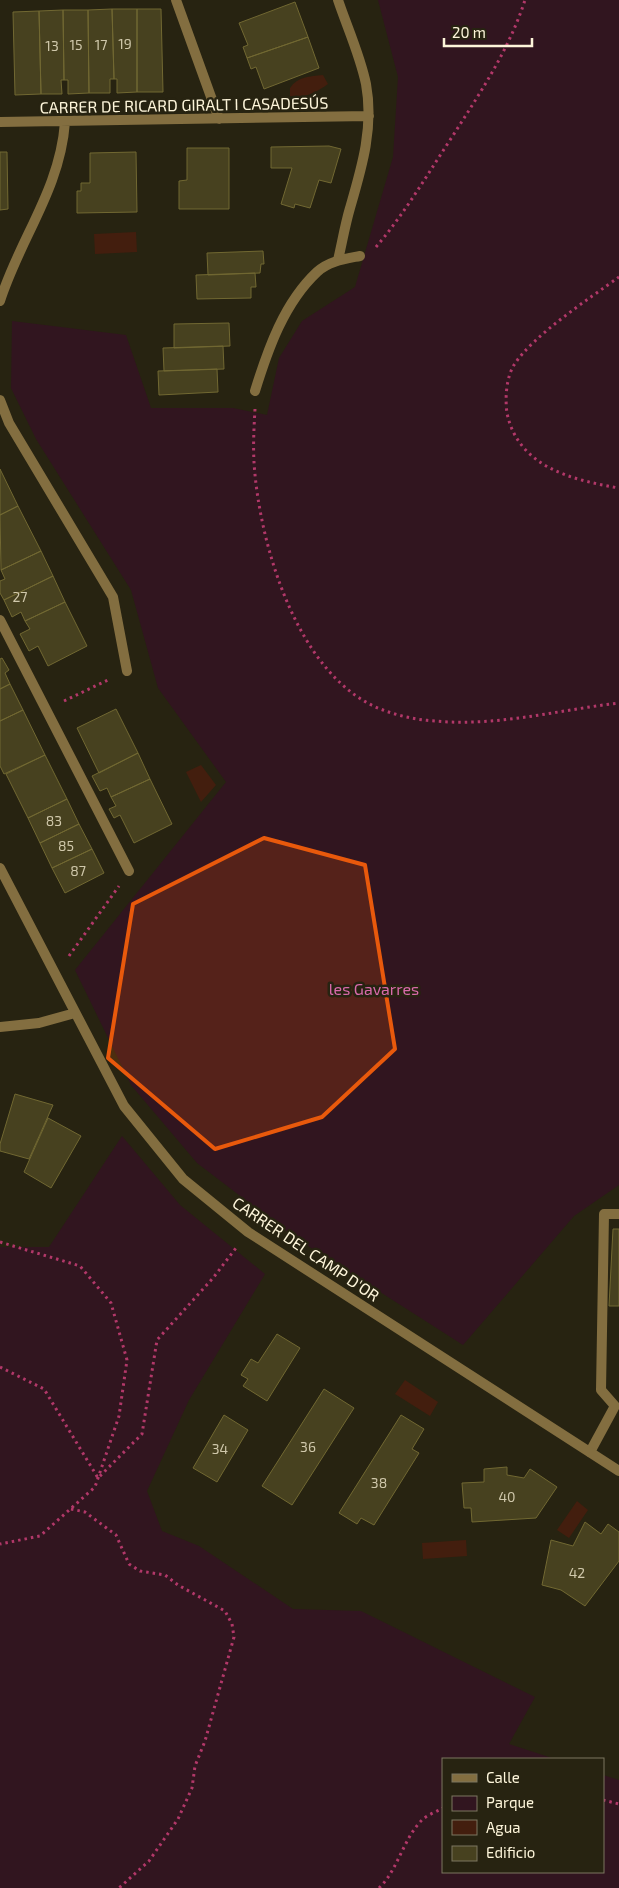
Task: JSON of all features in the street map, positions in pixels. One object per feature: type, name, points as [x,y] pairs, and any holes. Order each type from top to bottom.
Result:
[{"type":"street","points":[[176,0],[219,119]]},
{"type":"street","points":[[338,0],[361,65],[366,84],[369,116],[364,160],[338,260]]},
{"type":"street","name":"CARRER DE RICARD GIRALT I CASADESÚS","points":[[0,122],[369,116]]},
{"type":"street","points":[[0,301],[14,264],[59,166],[65,122]]},
{"type":"street","points":[[255,391],[267,352],[295,299],[318,271],[338,260],[360,256]]},
{"type":"street","points":[[0,400],[9,423],[113,597],[127,671]]},
{"type":"street","points":[[0,620],[129,871]]},
{"type":"street","name":"CARRER DEL CAMP D'OR","points":[[0,868],[124,1106],[156,1148],[183,1179],[248,1232],[619,1471]]},
{"type":"street","points":[[0,1027],[40,1023],[75,1013]]},
{"type":"street","points":[[590,1452],[617,1408],[601,1390],[604,1214],[619,1214]]},
{"type":"path","points":[[360,256],[375,249],[399,220],[484,87],[516,30],[525,0]]},
{"type":"path","points":[[619,277],[570,313],[526,350],[513,366],[508,383],[506,404],[509,423],[516,439],[533,459],[560,473],[594,484],[619,488]]},
{"type":"path","points":[[255,391],[254,462],[264,530],[279,583],[307,644],[332,674],[360,698],[382,710],[434,721],[469,722],[516,718],[619,703]]},
{"type":"path","points":[[45,710],[127,671]]},
{"type":"path","points":[[55,975],[129,871]]},
{"type":"path","points":[[98,1478],[142,1434],[157,1340],[212,1278],[248,1232]]},
{"type":"path","points":[[0,1242],[80,1266],[111,1303],[127,1360],[119,1416],[95,1487],[40,1536],[0,1544]]},
{"type":"path","points":[[0,1367],[44,1389],[98,1478]]},
{"type":"path","points":[[70,1508],[85,1512],[116,1536],[120,1549],[129,1564],[140,1571],[165,1575],[178,1585],[226,1611],[232,1624],[234,1637],[205,1741],[195,1766],[192,1788],[178,1819],[149,1861],[119,1888]]},
{"type":"path","points":[[604,1800],[619,1804]]},
{"type":"path","points":[[379,1888],[386,1881],[403,1849],[422,1820],[442,1809]]},
{"type":"path","points":[[386,1881],[387,1888]]},
{"type":"highlighted area","points":[[264,838],[365,865],[395,1049],[322,1117],[215,1149],[108,1058],[133,904]]},
{"type":"green space","name":"les Gavarres","points":[[378,0],[619,0],[619,1185],[574,1216],[463,1345],[294,1237],[197,1163],[131,1085],[75,970],[226,782],[158,688],[131,590],[36,439],[11,388],[12,321],[126,335],[151,408],[233,408],[267,415],[279,358],[302,321],[355,287],[393,157],[398,77]]},
{"type":"green space","points":[[122,1136],[180,1205],[265,1274],[189,1400],[147,1491],[162,1531],[199,1546],[293,1609],[361,1611],[535,1697],[509,1744],[552,1758],[442,1758],[442,1873],[604,1873],[604,1775],[619,1780],[619,1888],[0,1888],[0,1247],[49,1247]]},
{"type":"water","points":[[323,75],[328,84],[324,87],[305,96],[290,96],[290,88],[296,81]]},
{"type":"water","points":[[136,232],[137,252],[95,254],[94,234]]},
{"type":"water","points":[[201,765],[216,785],[201,802],[186,772]]},
{"type":"water","points":[[405,1380],[438,1402],[430,1416],[395,1394]]},
{"type":"water","points":[[577,1501],[588,1510],[569,1538],[557,1530]]},
{"type":"water","points":[[466,1540],[467,1556],[423,1559],[422,1543]]},
{"type":"building","points":[[295,2],[308,37],[247,58],[243,47],[248,45],[239,23]]},
{"type":"building","points":[[112,9],[114,79],[110,79],[110,93],[89,93],[88,10]]},
{"type":"building","points":[[112,9],[137,9],[137,92],[117,93],[117,79],[114,79]]},
{"type":"building","points":[[137,9],[161,9],[163,92],[137,92]]},
{"type":"building","points":[[63,10],[64,80],[61,80],[62,94],[41,94],[39,11]]},
{"type":"building","points":[[63,10],[88,10],[89,93],[68,94],[68,80],[64,80]]},
{"type":"building","points":[[39,11],[41,94],[15,95],[13,12]]},
{"type":"building","points":[[308,37],[319,68],[264,89],[256,67],[251,69],[247,58]]},
{"type":"building","points":[[329,146],[341,149],[331,183],[319,180],[310,208],[295,204],[294,208],[281,204],[292,168],[271,168],[271,147]]},
{"type":"building","points":[[187,148],[229,148],[229,209],[179,209],[179,181],[187,180]]},
{"type":"building","points":[[0,152],[7,152],[8,209],[0,210]]},
{"type":"building","points":[[136,152],[137,212],[77,213],[77,191],[81,191],[81,183],[90,183],[90,153]]},
{"type":"building","points":[[263,251],[264,264],[261,264],[260,273],[208,275],[207,253]]},
{"type":"building","points":[[255,273],[256,287],[251,287],[251,298],[197,299],[196,275]]},
{"type":"building","points":[[229,323],[230,346],[174,348],[174,324]]},
{"type":"building","points":[[223,346],[224,369],[164,371],[163,348]]},
{"type":"building","points":[[217,369],[218,392],[159,395],[158,371]]},
{"type":"building","points":[[0,469],[18,506],[0,515]]},
{"type":"building","points":[[18,506],[41,551],[1,570],[0,515]]},
{"type":"building","points":[[41,551],[53,576],[4,600],[0,593],[0,581],[5,579],[1,570]]},
{"type":"building","points":[[53,576],[65,602],[25,621],[21,612],[12,617],[4,600]]},
{"type":"building","points":[[65,602],[87,646],[48,666],[38,646],[29,651],[20,634],[30,629],[25,621]]},
{"type":"building","points":[[2,658],[9,670],[5,673],[10,684],[0,689],[0,659]]},
{"type":"building","points":[[10,684],[23,710],[0,721],[0,689]]},
{"type":"building","points":[[116,709],[138,753],[99,773],[77,728]]},
{"type":"building","points":[[23,710],[45,755],[4,774],[0,766],[0,721]]},
{"type":"building","points":[[138,753],[150,779],[111,797],[107,788],[100,791],[92,776]]},
{"type":"building","points":[[45,755],[67,799],[28,818],[6,774]]},
{"type":"building","points":[[150,779],[172,824],[134,843],[120,815],[114,818],[109,809],[116,806],[111,797]]},
{"type":"building","points":[[67,799],[79,824],[40,843],[28,818]]},
{"type":"building","points":[[79,824],[92,849],[52,868],[40,843]]},
{"type":"building","points":[[92,849],[104,873],[65,893],[52,868]]},
{"type":"building","points":[[15,1094],[53,1105],[29,1159],[0,1151],[0,1144]]},
{"type":"building","points":[[48,1118],[81,1136],[51,1188],[24,1172]]},
{"type":"building","points":[[613,1229],[619,1229],[619,1306],[609,1306]]},
{"type":"building","points":[[277,1334],[300,1348],[267,1401],[243,1386],[248,1379],[241,1375],[251,1359],[258,1363]]},
{"type":"building","points":[[324,1389],[354,1408],[292,1505],[262,1486]]},
{"type":"building","points":[[224,1415],[248,1430],[217,1482],[193,1468]]},
{"type":"building","points":[[401,1415],[424,1429],[412,1449],[419,1453],[374,1525],[361,1518],[357,1524],[339,1513]]},
{"type":"building","points":[[507,1467],[507,1475],[524,1478],[530,1469],[557,1487],[536,1518],[472,1522],[471,1508],[464,1508],[462,1483],[484,1482],[484,1469]]},
{"type":"building","points":[[585,1522],[601,1534],[608,1524],[619,1532],[619,1561],[585,1606],[561,1590],[542,1585],[551,1540],[573,1546]]}]
